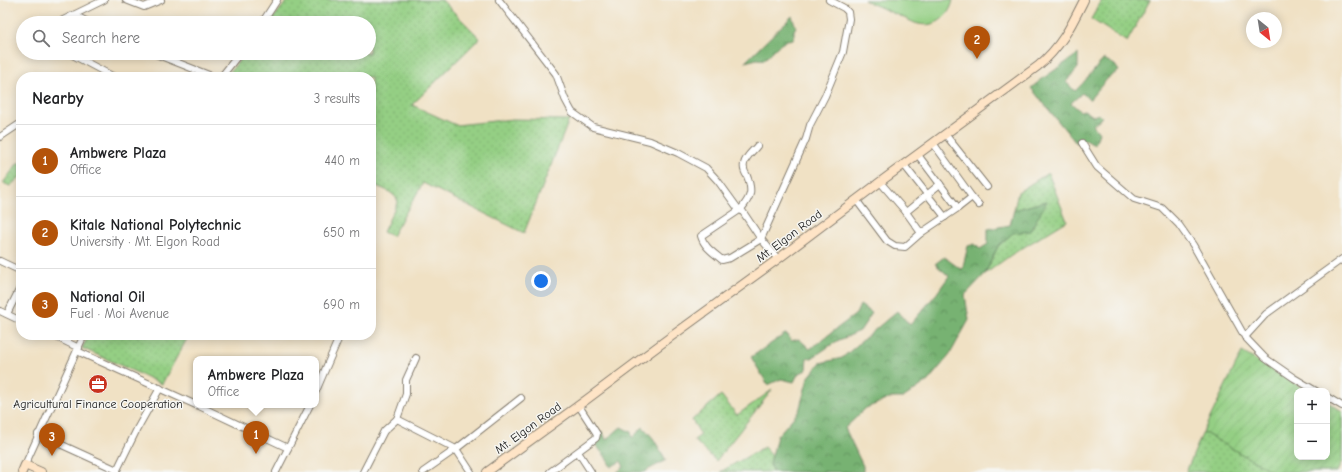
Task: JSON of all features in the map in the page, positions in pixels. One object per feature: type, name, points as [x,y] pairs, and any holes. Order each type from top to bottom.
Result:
[{"type":"street","points":[[74,15],[104,0]]},
{"type":"street","points":[[126,0],[144,7],[161,0]]},
{"type":"street","points":[[267,16],[277,0]]},
{"type":"street","points":[[499,0],[556,74],[565,99],[572,112],[593,127],[650,141],[678,153],[706,168],[718,181],[761,239],[778,259]]},
{"type":"street","points":[[758,146],[745,160],[744,164],[744,170],[751,186],[747,201],[740,209],[701,236],[702,242],[722,260],[726,260],[761,239],[806,139],[810,125],[825,96],[843,52],[849,19],[848,12],[844,8],[829,0]]},
{"type":"street","name":"Mt. Elgon Road","points":[[487,472],[579,406],[1029,73],[1053,53],[1066,35],[1084,0]]},
{"type":"street","points":[[82,60],[104,72]]},
{"type":"street","points":[[171,60],[201,72]]},
{"type":"street","points":[[225,72],[234,60]]},
{"type":"street","points":[[0,137],[16,126]]},
{"type":"street","points":[[945,134],[987,187]]},
{"type":"street","points":[[933,143],[972,197],[980,205]]},
{"type":"street","points":[[1082,143],[1097,167],[1134,199],[1162,208],[1179,225],[1193,245],[1245,336],[1265,358],[1311,388]]},
{"type":"street","points":[[918,155],[958,208]]},
{"type":"street","points":[[904,165],[945,217]]},
{"type":"street","points":[[880,182],[906,212],[921,234]]},
{"type":"street","points":[[906,212],[940,184]]},
{"type":"street","points":[[857,201],[887,241],[895,246],[905,247],[972,197]]},
{"type":"street","points":[[1245,336],[1266,314],[1342,259]]},
{"type":"street","points":[[0,261],[16,269]]},
{"type":"street","points":[[7,314],[16,296]]},
{"type":"street","points":[[0,311],[16,318]]},
{"type":"street","points":[[61,340],[193,404]]},
{"type":"street","points":[[41,472],[23,468],[82,340]]},
{"type":"street","points":[[319,384],[338,340]]},
{"type":"street","points":[[363,472],[384,431],[397,419],[406,394],[406,380],[416,358]]},
{"type":"street","points":[[38,434],[117,471],[137,429],[160,388]]},
{"type":"street","points":[[423,472],[521,398]]},
{"type":"street","points":[[1330,399],[1342,406]]},
{"type":"street","points":[[550,472],[596,438],[597,434],[579,406]]},
{"type":"street","points":[[202,408],[288,448]]},
{"type":"street","points":[[276,472],[308,408]]},
{"type":"street","points":[[397,419],[456,448],[472,472]]},
{"type":"street","points":[[578,452],[591,472]]},
{"type":"green space","points":[[288,0],[442,0],[480,38],[412,105],[456,125],[513,119],[569,120],[524,233],[423,183],[392,236],[383,232],[398,201],[390,192],[376,186],[376,72],[230,72],[239,60],[376,60],[376,16],[275,16]]},
{"type":"green space","points":[[864,0],[953,0],[951,7],[944,17],[934,23],[922,25]]},
{"type":"green space","points":[[1102,0],[1150,0],[1127,42],[1091,19]]},
{"type":"green space","points":[[792,16],[796,27],[794,30],[794,39],[787,40],[778,46],[764,60],[757,59],[745,62]]},
{"type":"green space","points":[[1078,54],[1078,68],[1066,82],[1075,91],[1104,59],[1115,65],[1119,71],[1108,78],[1089,100],[1082,93],[1071,103],[1080,111],[1084,110],[1093,116],[1099,114],[1102,117],[1093,125],[1099,133],[1095,144],[1086,140],[1076,143],[1031,88]]},
{"type":"green space","points":[[16,166],[16,181],[10,186],[3,183]]},
{"type":"green space","points":[[1048,173],[1067,221],[1011,255],[985,274],[998,246],[1047,201],[1014,210],[1018,192]]},
{"type":"green space","points":[[1047,201],[1030,231],[1013,233],[998,246],[985,274],[965,295],[969,320],[949,356],[928,381],[903,398],[891,398],[866,408],[845,428],[863,466],[863,472],[774,472],[770,464],[777,436],[799,411],[808,378],[820,363],[842,358],[897,311],[910,325],[949,276],[935,264],[944,257],[962,270],[968,246],[975,244],[980,249],[988,244],[988,229],[1010,225],[1014,210]]},
{"type":"green space","points":[[860,305],[872,313],[860,331],[837,341],[812,358],[807,358],[806,370],[798,374],[794,382],[781,379],[768,385],[751,357],[785,334],[788,335],[791,341],[799,339],[810,349],[856,314]]},
{"type":"green space","points":[[86,340],[186,340],[162,384],[82,348]]},
{"type":"green space","points":[[1242,352],[1303,388],[1294,388],[1294,460],[1330,460],[1330,404],[1342,411],[1342,461],[1337,472],[1273,472],[1203,432]]},
{"type":"green space","points":[[772,390],[716,461],[694,440],[701,435],[692,420],[721,395],[737,415]]},
{"type":"green space","points":[[621,427],[631,432],[632,438],[643,427],[653,438],[666,460],[645,472],[617,472],[624,467],[621,461],[611,467],[605,456],[594,443],[600,438],[599,432],[603,432],[606,440]]},
{"type":"green space","points":[[1203,432],[1273,472],[1186,472]]},
{"type":"green space","points":[[764,447],[772,456],[770,464],[774,472],[720,472]]},
{"type":"place","name":"Kitale National Polytechnic","points":[[977,59]]},
{"type":"place","name":"Agricultural Finance Cooperation","points":[[98,384]]},
{"type":"place","name":"Ambwere Plaza","points":[[256,454]]},
{"type":"place","name":"National Oil","points":[[52,456]]}]
